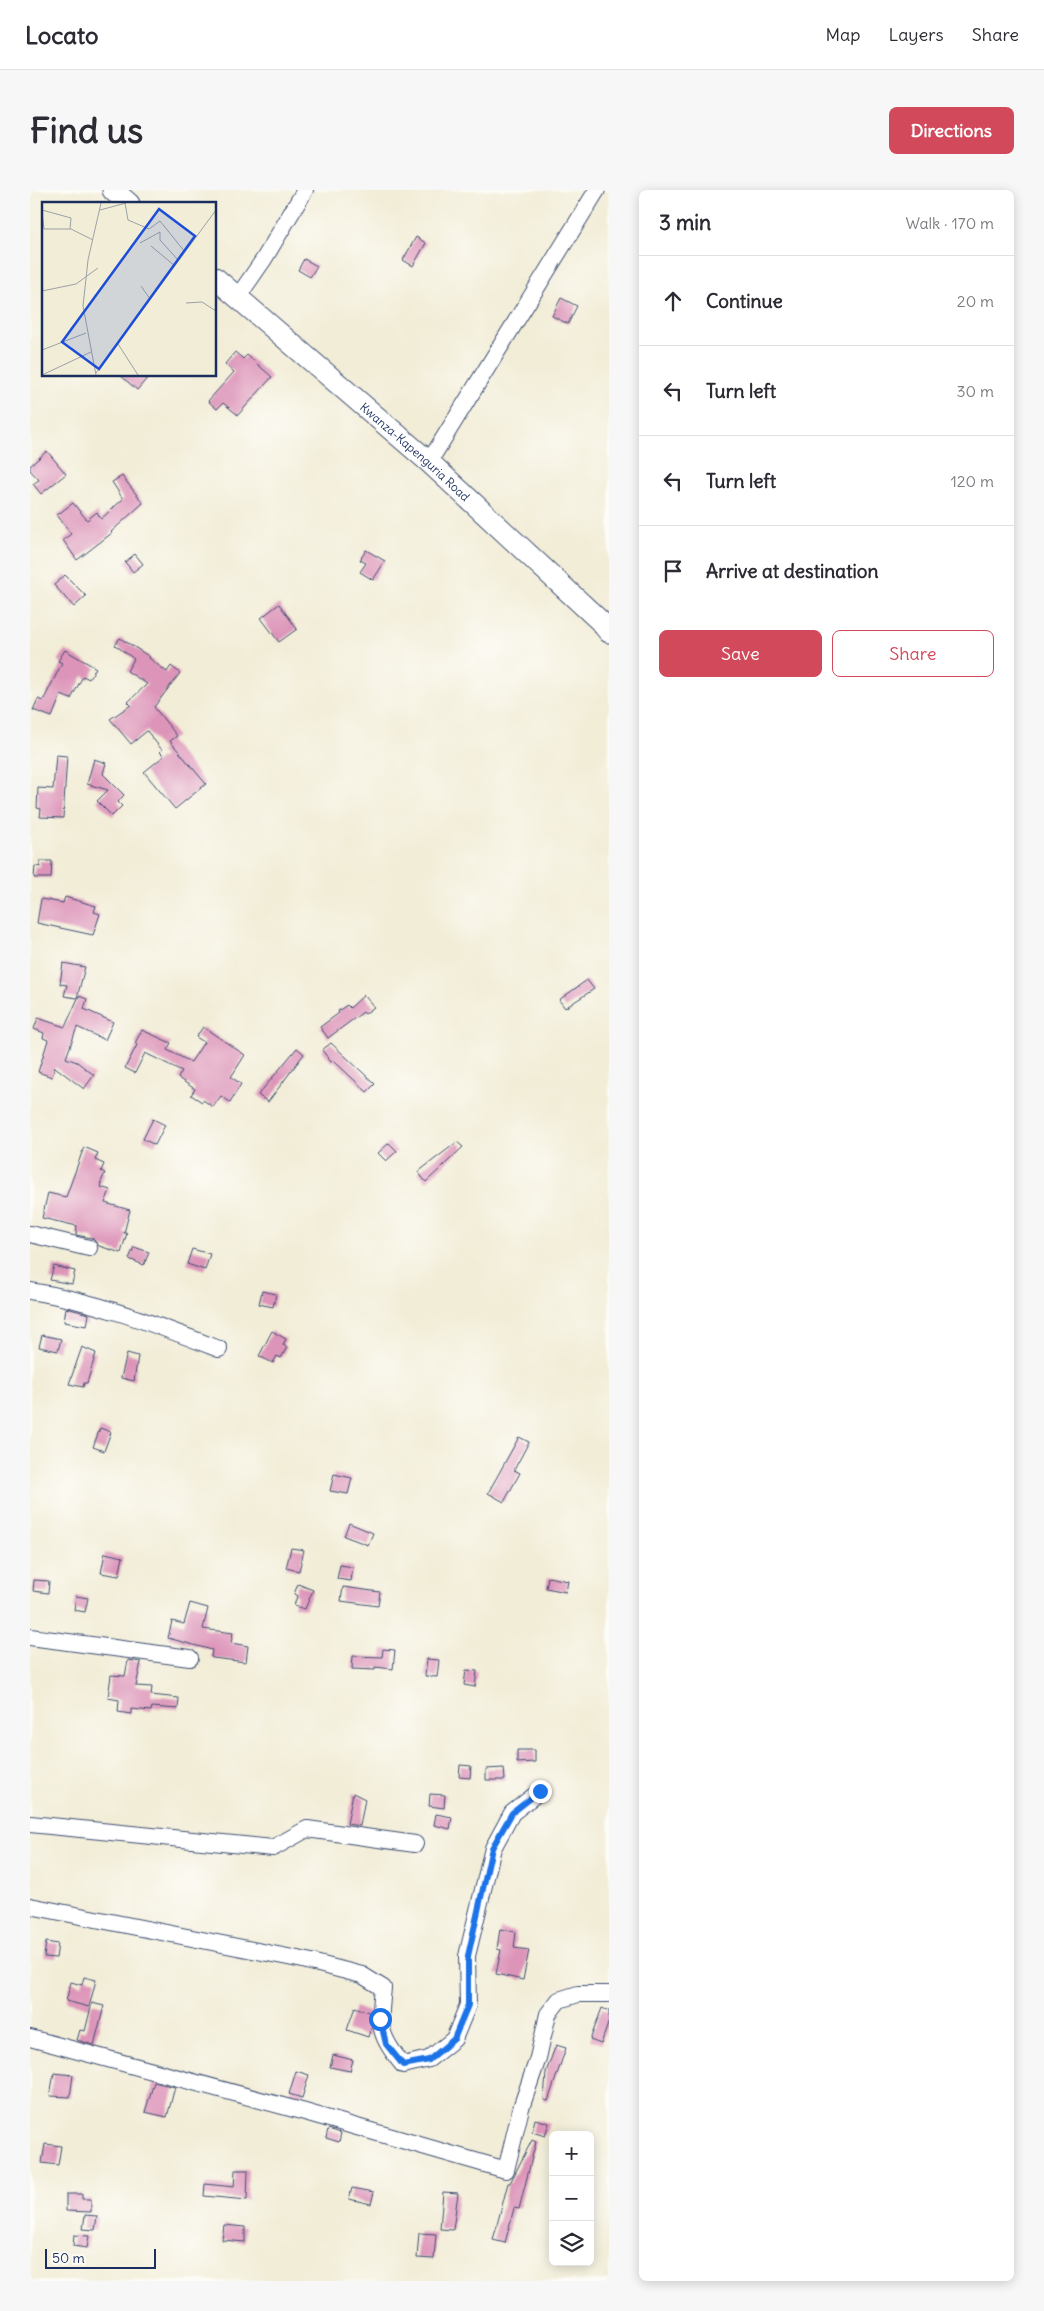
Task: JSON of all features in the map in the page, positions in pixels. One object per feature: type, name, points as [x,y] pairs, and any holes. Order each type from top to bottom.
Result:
[{"type":"street","points":[[113,190],[127,202]]},
{"type":"street","points":[[238,298],[264,259],[305,190]]},
{"type":"street","points":[[429,462],[597,190]]},
{"type":"street","name":"Kwanza-Kapenguria Road","points":[[216,279],[429,462],[600,621],[609,632]]},
{"type":"street","points":[[30,1234],[89,1248]]},
{"type":"street","points":[[30,1292],[62,1296],[136,1317],[219,1349]]},
{"type":"street","points":[[30,1636],[190,1658]]},
{"type":"street","points":[[30,1906],[303,1960],[362,1975],[383,1988],[380,2019],[386,2044],[403,2065],[429,2060],[454,2039],[468,2005],[468,1956],[492,1848],[512,1813],[540,1791]]},
{"type":"street","points":[[30,1824],[273,1848],[307,1829],[415,1844]]},
{"type":"street","points":[[30,2038],[305,2112],[506,2170],[521,2108],[538,2058],[548,2014],[559,2000],[578,1994],[609,1994]]},
{"type":"building","points":[[416,237],[426,243],[413,266],[403,260]]},
{"type":"building","points":[[304,259],[317,266],[310,277],[298,270]]},
{"type":"building","points":[[561,298],[577,306],[568,324],[552,316]]},
{"type":"building","points":[[235,352],[243,359],[247,355],[272,377],[238,415],[223,403],[217,409],[208,401],[234,372],[225,364]]},
{"type":"building","points":[[121,376],[149,376],[137,390]]},
{"type":"building","points":[[47,451],[66,474],[41,494],[33,484],[39,480],[30,470],[30,466]]},
{"type":"building","points":[[122,476],[143,503],[112,533],[77,560],[63,540],[71,534],[57,515],[73,503],[87,520],[97,512],[101,519],[123,499],[112,482]]},
{"type":"building","points":[[366,550],[385,561],[373,580],[360,572],[366,563],[360,560]]},
{"type":"building","points":[[135,554],[143,564],[133,572],[125,562]]},
{"type":"building","points":[[65,575],[86,596],[74,607],[54,585]]},
{"type":"building","points":[[279,604],[297,629],[279,642],[261,618]]},
{"type":"building","points":[[120,638],[150,657],[167,672],[171,666],[180,673],[154,707],[177,736],[170,741],[206,784],[175,809],[144,772],[164,756],[160,752],[162,750],[147,731],[131,744],[110,719],[131,705],[128,702],[147,684],[127,671],[134,659],[115,645]]},
{"type":"building","points":[[65,650],[96,668],[89,679],[83,676],[71,699],[61,695],[52,717],[33,710],[38,699],[43,701],[62,663],[58,661]]},
{"type":"building","points":[[56,755],[67,756],[63,818],[40,817],[41,809],[37,808],[38,788],[53,789]]},
{"type":"building","points":[[94,759],[106,763],[103,774],[124,795],[118,802],[122,806],[112,816],[97,801],[108,790],[87,784]]},
{"type":"building","points":[[40,861],[52,861],[51,878],[34,878],[35,866],[40,867]]},
{"type":"building","points":[[65,897],[96,906],[94,912],[100,914],[93,935],[37,923],[41,899],[63,903]]},
{"type":"building","points":[[63,963],[85,967],[77,998],[64,996],[67,985],[60,984]]},
{"type":"building","points":[[587,980],[594,989],[565,1008],[559,1000]]},
{"type":"building","points":[[364,995],[374,1007],[365,1014],[363,1012],[328,1038],[320,1027],[339,1013],[338,1011],[347,1005],[350,1008]]},
{"type":"building","points":[[79,996],[87,999],[84,1009],[113,1022],[105,1040],[77,1027],[66,1058],[77,1062],[94,1075],[84,1089],[55,1067],[52,1077],[38,1072],[48,1040],[43,1038],[44,1033],[34,1029],[38,1018],[65,1027]]},
{"type":"building","points":[[203,1027],[245,1055],[231,1077],[241,1084],[230,1102],[221,1096],[213,1107],[203,1100],[202,1102],[191,1095],[195,1089],[178,1078],[182,1071],[145,1053],[135,1073],[125,1068],[137,1045],[135,1043],[142,1030],[171,1043],[167,1050],[191,1062],[204,1042],[196,1037]]},
{"type":"building","points":[[331,1043],[375,1084],[367,1092],[334,1061],[331,1062],[322,1050]]},
{"type":"building","points":[[297,1048],[304,1054],[268,1102],[258,1095]]},
{"type":"building","points":[[153,1119],[165,1125],[155,1145],[143,1139]]},
{"type":"building","points":[[457,1142],[463,1147],[426,1182],[418,1172]]},
{"type":"building","points":[[389,1143],[397,1151],[386,1161],[378,1153]]},
{"type":"building","points":[[84,1147],[98,1153],[95,1160],[104,1164],[101,1171],[105,1173],[100,1184],[102,1184],[101,1187],[110,1190],[105,1203],[130,1210],[124,1233],[127,1233],[121,1253],[99,1246],[92,1238],[76,1235],[77,1226],[42,1218],[48,1193],[66,1197]]},
{"type":"building","points":[[134,1247],[149,1252],[144,1265],[129,1259]]},
{"type":"building","points":[[192,1249],[210,1254],[205,1270],[187,1264]]},
{"type":"building","points":[[54,1266],[75,1271],[72,1284],[50,1280]]},
{"type":"building","points":[[262,1291],[276,1294],[273,1307],[259,1304]]},
{"type":"building","points":[[66,1308],[89,1314],[87,1326],[64,1322]]},
{"type":"building","points":[[272,1331],[286,1339],[283,1345],[287,1347],[281,1358],[277,1356],[273,1363],[259,1356]]},
{"type":"building","points":[[42,1335],[61,1339],[58,1351],[39,1347]]},
{"type":"building","points":[[82,1347],[96,1353],[87,1383],[84,1383],[83,1387],[69,1384]]},
{"type":"building","points":[[127,1353],[138,1356],[134,1381],[121,1378]]},
{"type":"building","points":[[100,1428],[111,1432],[104,1451],[93,1447]]},
{"type":"building","points":[[519,1437],[529,1442],[514,1470],[520,1473],[504,1502],[488,1493]]},
{"type":"building","points":[[334,1474],[352,1478],[348,1494],[330,1491]]},
{"type":"building","points":[[349,1523],[373,1533],[368,1545],[344,1536]]},
{"type":"building","points":[[291,1548],[304,1550],[299,1571],[286,1568]]},
{"type":"building","points":[[105,1553],[123,1557],[119,1576],[101,1573]]},
{"type":"building","points":[[340,1565],[353,1567],[351,1581],[337,1579]]},
{"type":"building","points":[[548,1577],[568,1581],[566,1592],[546,1588]]},
{"type":"building","points":[[34,1580],[49,1581],[48,1593],[33,1591]]},
{"type":"building","points":[[298,1584],[313,1590],[305,1609],[294,1606],[297,1596],[294,1594]]},
{"type":"building","points":[[343,1587],[380,1592],[378,1606],[341,1601]]},
{"type":"building","points":[[76,1596],[88,1598],[85,1612],[74,1610]]},
{"type":"building","points":[[190,1603],[208,1608],[203,1629],[233,1633],[231,1643],[248,1646],[246,1662],[213,1658],[211,1657],[212,1650],[168,1638],[172,1621],[184,1624]]},
{"type":"building","points":[[383,1649],[395,1650],[393,1669],[375,1667],[375,1670],[352,1669],[353,1656],[382,1657]]},
{"type":"building","points":[[427,1659],[439,1660],[437,1677],[425,1676]]},
{"type":"building","points":[[128,1660],[141,1662],[136,1686],[152,1687],[151,1695],[179,1698],[178,1709],[152,1707],[151,1711],[131,1709],[131,1714],[118,1712],[119,1700],[108,1698],[111,1675],[125,1676]]},
{"type":"building","points":[[466,1670],[477,1671],[475,1687],[464,1685]]},
{"type":"building","points":[[517,1750],[535,1750],[535,1762],[517,1763]]},
{"type":"building","points":[[460,1765],[471,1766],[470,1778],[459,1777]]},
{"type":"building","points":[[504,1768],[505,1780],[486,1780],[486,1769]]},
{"type":"building","points":[[353,1793],[365,1799],[360,1826],[347,1824]]},
{"type":"building","points":[[430,1794],[445,1795],[444,1808],[429,1806]]},
{"type":"building","points":[[436,1814],[452,1817],[450,1829],[434,1825]]},
{"type":"building","points":[[500,1929],[516,1932],[514,1948],[529,1950],[523,1980],[496,1974],[501,1950],[497,1949]]},
{"type":"building","points":[[46,1942],[58,1944],[56,1958],[44,1957]]},
{"type":"building","points":[[84,1977],[96,1980],[89,2007],[66,2001],[71,1982],[82,1985]]},
{"type":"building","points":[[92,2003],[104,2006],[94,2045],[77,2040],[80,2030],[85,2031]]},
{"type":"building","points":[[355,2007],[371,2013],[372,2026],[368,2037],[347,2030]]},
{"type":"building","points":[[602,2008],[609,2011],[609,2021],[601,2044],[590,2040]]},
{"type":"building","points":[[556,2045],[566,2048],[548,2101],[544,2100],[546,2072]]},
{"type":"building","points":[[333,2055],[353,2060],[350,2071],[330,2067]]},
{"type":"building","points":[[296,2071],[309,2075],[302,2098],[289,2094]]},
{"type":"building","points":[[54,2073],[73,2075],[70,2097],[50,2096]]},
{"type":"building","points":[[154,2082],[175,2087],[167,2117],[145,2112]]},
{"type":"building","points":[[535,2119],[549,2123],[545,2136],[532,2132]]},
{"type":"building","points":[[328,2129],[341,2133],[339,2142],[326,2138]]},
{"type":"building","points":[[532,2140],[536,2142],[519,2209],[514,2208],[505,2243],[493,2240],[508,2183],[510,2183]]},
{"type":"building","points":[[45,2144],[61,2146],[58,2165],[42,2163]]},
{"type":"building","points":[[235,2170],[248,2170],[247,2200],[204,2196],[205,2184],[234,2187]]},
{"type":"building","points":[[352,2188],[374,2192],[371,2204],[349,2199]]},
{"type":"building","points":[[443,2192],[458,2193],[453,2230],[440,2229]]},
{"type":"building","points":[[66,2194],[82,2194],[82,2199],[91,2199],[91,2212],[66,2211]]},
{"type":"building","points":[[85,2215],[97,2216],[95,2230],[83,2229]]},
{"type":"building","points":[[224,2225],[245,2227],[245,2242],[222,2240]]},
{"type":"building","points":[[419,2233],[436,2234],[434,2259],[417,2258]]},
{"type":"building","points":[[74,2235],[89,2236],[87,2248],[73,2246]]},
{"type":"route","points":[[380,2019],[386,2044],[403,2065],[429,2060],[454,2039],[468,2005],[468,1956],[492,1848],[512,1813],[540,1791]]}]
